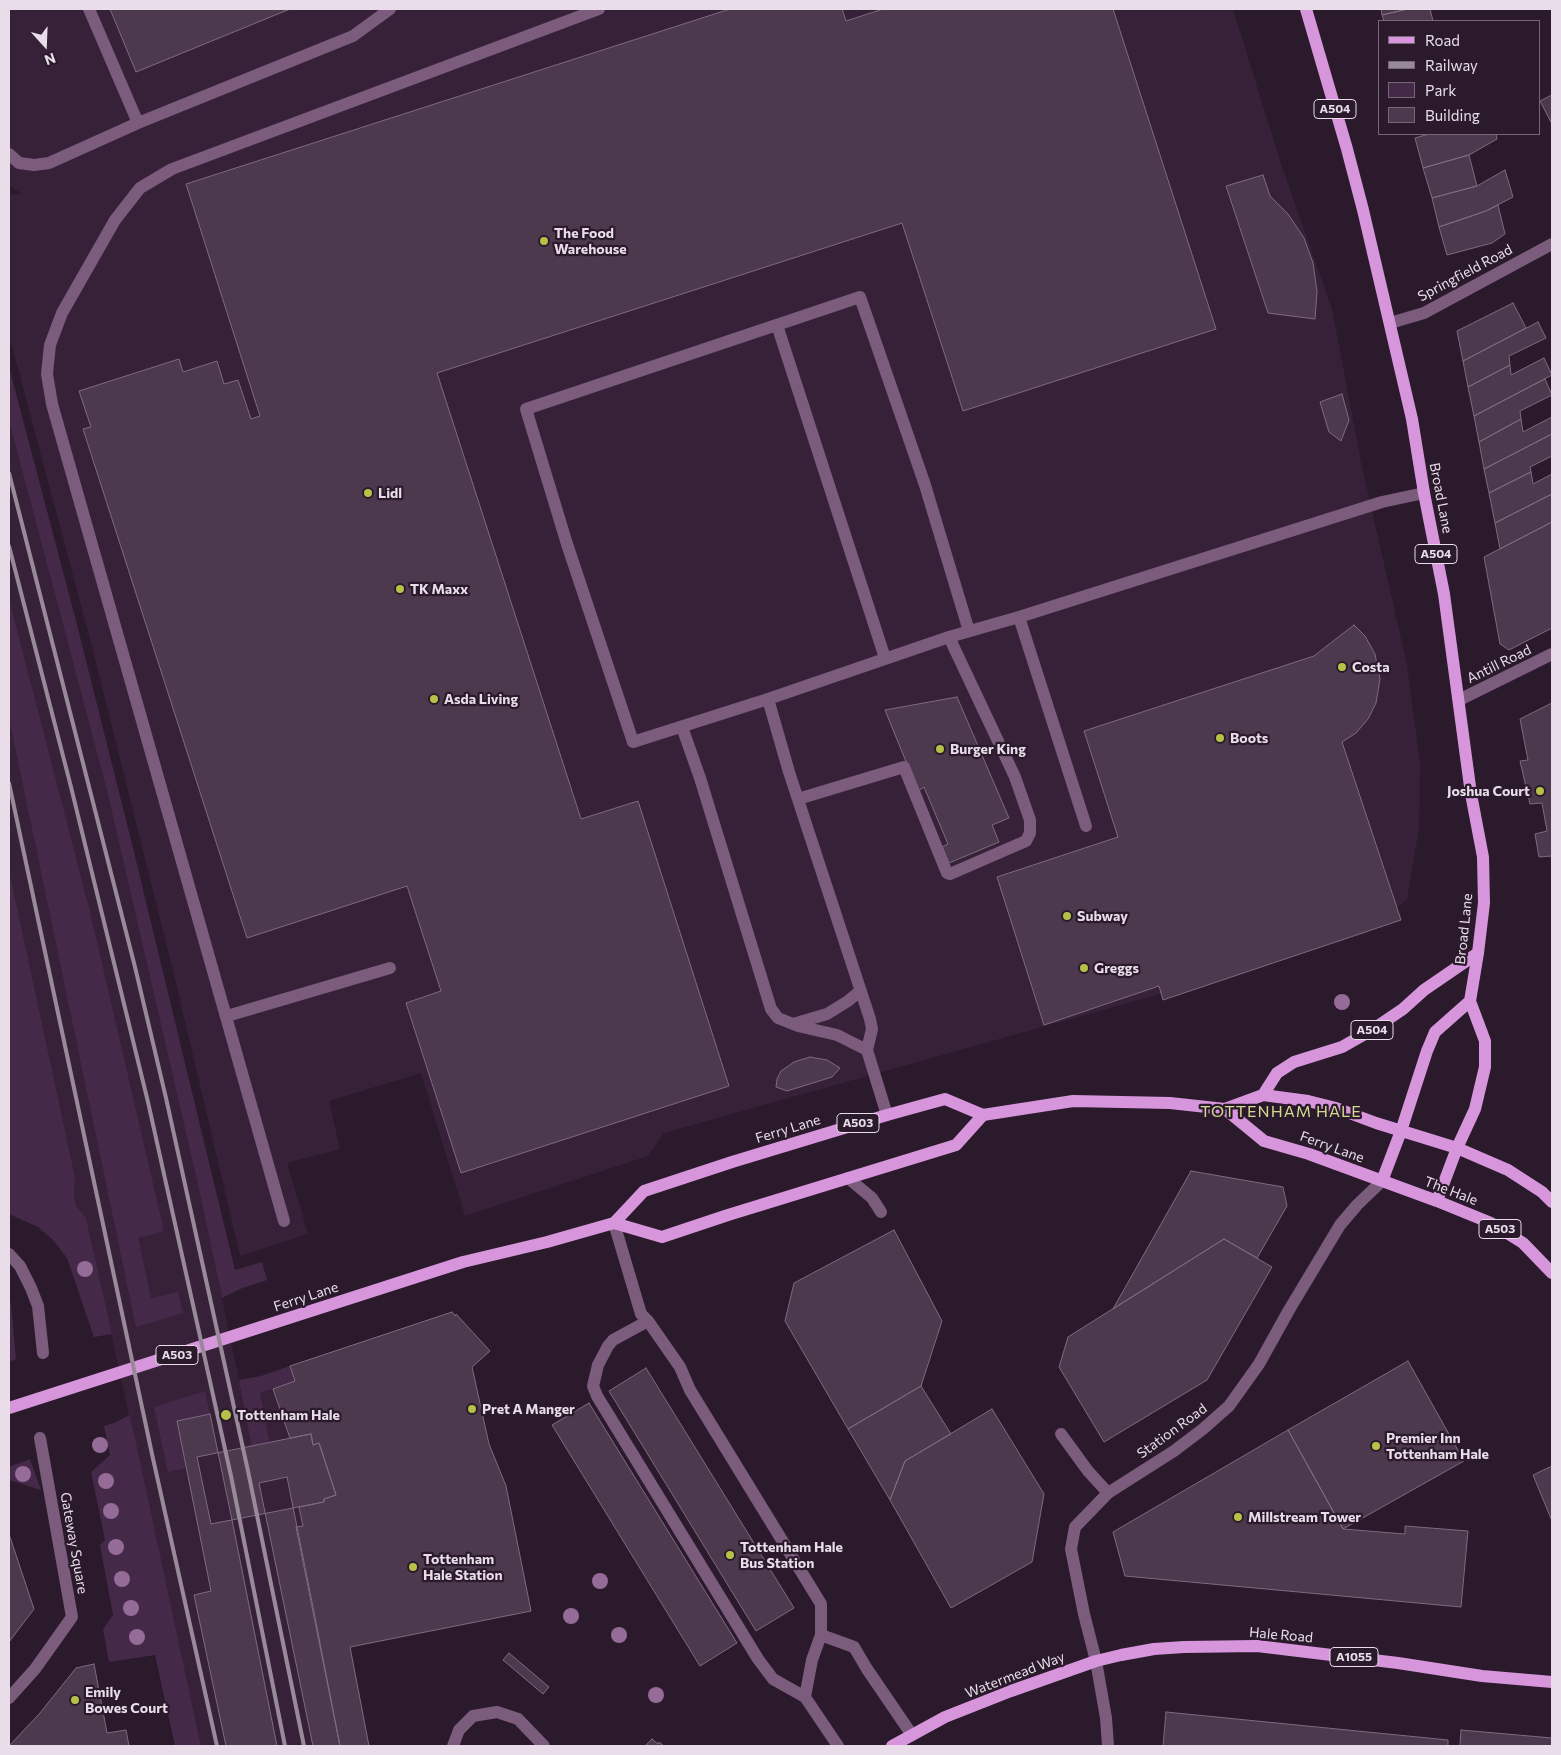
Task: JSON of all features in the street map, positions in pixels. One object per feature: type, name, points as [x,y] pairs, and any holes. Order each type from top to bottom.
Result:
[{"type":"main road","name":"Broad Lane","points":[[1306,9],[1347,149],[1390,323],[1412,419],[1424,493],[1444,594],[1471,794],[1482,857],[1484,902],[1470,1002]]},
{"type":"main road","name":"A504","points":[[1263,1095],[1277,1073],[1294,1062],[1342,1047],[1372,1030],[1403,1009],[1424,990],[1478,953]]},
{"type":"main road","points":[[1382,1181],[1435,1032],[1470,1002],[1486,1041],[1485,1067],[1474,1109],[1437,1201]]},
{"type":"main road","points":[[614,1223],[662,1237],[956,1145],[983,1115],[1073,1101],[1170,1103],[1224,1109],[1263,1095],[1336,1108],[1457,1148],[1508,1170],[1542,1192],[1552,1202]]},
{"type":"main road","name":"Ferry Lane","points":[[9,1408],[463,1262],[547,1242],[614,1223],[644,1191],[887,1115],[945,1099],[983,1115]]},
{"type":"main road","name":"Ferry Lane","points":[[1224,1109],[1264,1142],[1309,1154],[1382,1181]]},
{"type":"main road","name":"The Hale","points":[[1382,1181],[1491,1223],[1522,1243],[1552,1273]]},
{"type":"main road","name":"Hale Road","points":[[1154,1649],[1257,1646],[1398,1663],[1482,1676],[1552,1682]]},
{"type":"main road","name":"Watermead Way","points":[[892,1746],[945,1717],[1011,1691],[1096,1661],[1122,1654],[1154,1649]]},
{"type":"street","points":[[89,9],[138,124]]},
{"type":"street","points":[[9,154],[19,163],[34,165],[49,163],[138,124],[353,36],[390,9]]},
{"type":"street","points":[[284,1221],[52,404],[47,374],[50,345],[62,313],[114,220],[140,188],[172,169],[599,9]]},
{"type":"street","name":"Springfield Road","points":[[1390,323],[1424,313],[1552,244]]},
{"type":"street","points":[[969,631],[925,485],[860,297],[526,409],[567,544],[633,742],[768,699],[949,637],[1019,617],[1382,502],[1424,493]]},
{"type":"street","points":[[777,325],[885,658]]},
{"type":"street","points":[[1019,617],[1086,826]]},
{"type":"street","points":[[798,799],[904,767],[947,873],[950,874],[1026,841],[1030,833],[1030,820],[1015,777],[949,637]]},
{"type":"street","name":"Antill Road","points":[[1459,700],[1552,654]]},
{"type":"street","points":[[768,699],[872,1029],[868,1050],[887,1115]]},
{"type":"street","points":[[682,727],[700,778],[771,1009],[778,1018],[793,1024],[837,1035],[868,1050]]},
{"type":"street","points":[[227,1016],[390,968]]},
{"type":"street","points":[[793,1024],[827,1014],[860,991]]},
{"type":"street","points":[[848,1178],[872,1198],[881,1212]]},
{"type":"street","name":"Station Road","points":[[1108,1746],[1106,1718],[1096,1661],[1071,1549],[1074,1527],[1108,1493],[1174,1451],[1203,1430],[1229,1406],[1259,1364],[1340,1225],[1357,1205],[1382,1181]]},
{"type":"street","points":[[614,1223],[641,1314],[680,1367],[690,1390],[821,1604],[821,1635],[812,1660],[805,1697]]},
{"type":"street","points":[[9,1254],[20,1266],[35,1297],[38,1306],[43,1353]]},
{"type":"street","points":[[648,1321],[613,1340],[608,1346],[598,1365],[593,1386],[597,1396],[758,1659],[773,1678],[805,1697],[838,1746]]},
{"type":"street","points":[[1061,1434],[1088,1471],[1108,1493]]},
{"type":"street","name":"Gateway Square","points":[[9,1698],[35,1668],[72,1617],[40,1438]]},
{"type":"street","points":[[821,1635],[854,1647],[912,1735]]},
{"type":"street","points":[[453,1746],[459,1730],[473,1716],[497,1712],[518,1719],[544,1746]]},
{"type":"shaded area","points":[[9,9],[1233,9],[1282,167],[1332,309],[1361,462],[1407,665],[1420,763],[1419,829],[1407,899],[1367,933],[1292,957],[664,1133],[648,1156],[465,1216],[421,1073],[329,1101],[340,1149],[287,1163],[308,1234],[240,1256],[177,987],[90,639],[9,335],[9,195],[22,194],[9,185]]},
{"type":"shaded area","points":[[9,421],[107,791],[200,1194],[239,1380],[261,1376],[452,1312],[490,1351],[472,1368],[489,1444],[506,1486],[531,1611],[350,1647],[369,1746],[201,1746],[86,1218],[76,1206],[74,1195],[75,1177],[9,870]]},
{"type":"green space","points":[[9,367],[75,617],[133,848],[235,1270],[262,1262],[267,1280],[240,1289],[222,1298],[200,1194],[107,791],[9,421]]},
{"type":"green space","points":[[9,599],[90,912],[164,1231],[138,1238],[151,1298],[178,1292],[183,1313],[136,1327],[9,718]]},
{"type":"green space","points":[[9,870],[75,1177],[74,1195],[76,1206],[86,1218],[112,1334],[94,1337],[67,1258],[53,1240],[38,1227],[9,1214]]},
{"type":"green space","points":[[9,1301],[11,1303],[16,1359],[9,1362]]},
{"type":"green space","points":[[290,1366],[295,1381],[260,1393],[270,1445],[252,1448],[239,1380],[261,1376]]},
{"type":"green space","points":[[205,1391],[210,1414],[177,1421],[186,1468],[168,1472],[154,1407]]},
{"type":"green space","points":[[130,1415],[201,1746],[175,1746],[155,1655],[109,1662],[103,1629],[113,1615],[100,1545],[105,1540],[91,1472],[110,1455],[104,1426]]},
{"type":"green space","points":[[30,1459],[41,1490],[9,1480],[9,1467]]},
{"type":"building","points":[[110,9],[290,9],[136,72]]},
{"type":"building","points":[[730,9],[842,9],[846,21],[883,9],[1113,9],[1216,329],[963,411],[902,223],[437,373],[581,819],[638,801],[729,1086],[461,1173],[406,1003],[441,991],[407,886],[247,938],[83,429],[91,427],[79,391],[179,359],[183,372],[217,361],[224,384],[238,380],[251,419],[260,416],[186,184]]},
{"type":"building","points":[[1381,9],[1408,9],[1382,15]]},
{"type":"building","points":[[1408,9],[1430,9],[1433,20],[1384,20],[1382,15]]},
{"type":"building","points":[[1552,95],[1552,124],[1541,103],[1541,100]]},
{"type":"building","points":[[1426,135],[1496,135],[1497,139],[1469,155],[1423,168],[1415,138]]},
{"type":"building","points":[[1469,155],[1477,186],[1432,198],[1423,168]]},
{"type":"building","points":[[1505,170],[1513,197],[1486,211],[1439,227],[1432,198],[1477,186]]},
{"type":"building","points":[[1263,175],[1270,196],[1288,214],[1304,238],[1313,263],[1317,292],[1315,319],[1268,313],[1226,186]]},
{"type":"building","points":[[1498,205],[1505,234],[1492,243],[1447,255],[1439,227]]},
{"type":"building","points":[[1513,303],[1526,328],[1463,361],[1457,331]]},
{"type":"building","points":[[1538,322],[1546,338],[1509,356],[1510,365],[1468,387],[1463,361]]},
{"type":"building","points":[[1544,358],[1552,375],[1474,416],[1468,387],[1510,365],[1511,375]]},
{"type":"building","points":[[1545,379],[1552,395],[1520,411],[1521,419],[1479,442],[1474,416]]},
{"type":"building","points":[[1342,394],[1349,420],[1341,441],[1329,432],[1320,402]]},
{"type":"building","points":[[1552,417],[1552,434],[1484,469],[1479,442],[1521,419],[1523,432]]},
{"type":"building","points":[[1552,434],[1552,456],[1530,467],[1531,472],[1489,493],[1484,469]]},
{"type":"building","points":[[1531,472],[1533,484],[1552,474],[1552,494],[1495,523],[1489,493]]},
{"type":"building","points":[[1552,494],[1552,522],[1500,549],[1495,523]]},
{"type":"building","points":[[1552,522],[1552,628],[1509,650],[1500,644],[1484,557]]},
{"type":"building","points":[[1354,625],[1365,636],[1375,654],[1380,679],[1376,703],[1368,719],[1356,733],[1342,742],[1401,920],[1163,1000],[1159,986],[1044,1025],[997,877],[1118,837],[1084,731],[1314,656]]},
{"type":"building","name":"Burger King","points":[[957,697],[1009,818],[992,825],[999,842],[949,863],[942,847],[948,844],[924,787],[918,791],[885,710]]},
{"type":"building","name":"Joshua Court","points":[[1552,703],[1552,862],[1551,856],[1539,857],[1535,834],[1547,831],[1542,803],[1530,804],[1520,761],[1528,760],[1520,719]]},
{"type":"building","points":[[810,1057],[827,1060],[840,1068],[832,1077],[787,1091],[776,1087],[781,1071],[794,1062]]},
{"type":"building","points":[[1191,1171],[1283,1187],[1287,1206],[1257,1258],[1224,1239],[1113,1309]]},
{"type":"building","points":[[894,1230],[942,1321],[921,1386],[848,1429],[785,1321],[794,1283]]},
{"type":"building","points":[[1224,1239],[1272,1267],[1207,1380],[1104,1442],[1059,1367],[1068,1337]]},
{"type":"building","name":"Tottenham Hale Station","points":[[452,1312],[490,1351],[472,1367],[489,1444],[506,1486],[531,1611],[350,1647],[369,1746],[340,1746],[296,1527],[303,1526],[299,1507],[324,1502],[324,1499],[336,1495],[319,1443],[313,1445],[311,1434],[290,1438],[273,1389],[295,1381],[290,1366]]},
{"type":"building","name":"Premier Inn Tottenham Hale","points":[[1408,1361],[1464,1461],[1343,1529],[1288,1430]]},
{"type":"building","points":[[646,1368],[794,1608],[756,1631],[609,1391]]},
{"type":"building","points":[[921,1386],[951,1434],[905,1461],[890,1500],[848,1429]]},
{"type":"building","points":[[589,1403],[737,1643],[700,1666],[552,1425]]},
{"type":"building","points":[[992,1409],[1044,1494],[1032,1562],[951,1608],[890,1500],[905,1461]]},
{"type":"building","points":[[210,1414],[277,1746],[226,1746],[194,1595],[211,1591],[177,1421]]},
{"type":"building","name":"Millstream Tower","points":[[1288,1430],[1343,1529],[1405,1534],[1405,1526],[1468,1531],[1461,1607],[1125,1576],[1113,1532]]},
{"type":"building","points":[[311,1434],[313,1445],[319,1443],[336,1495],[324,1499],[324,1502],[211,1524],[197,1457]]},
{"type":"building","points":[[1552,1466],[1552,1521],[1533,1475]]},
{"type":"building","points":[[287,1477],[340,1746],[313,1746],[259,1483]]},
{"type":"building","points":[[9,1534],[34,1609],[9,1642]]},
{"type":"building","points":[[509,1653],[549,1687],[543,1694],[503,1660]]},
{"type":"building","name":"Emily Bowes Court","points":[[94,1664],[107,1733],[126,1730],[129,1746],[9,1746],[40,1713],[76,1668]]},
{"type":"building","points":[[1166,1712],[1448,1740],[1448,1746],[1163,1746]]},
{"type":"building","points":[[1461,1730],[1552,1738],[1552,1746],[1460,1746]]},
{"type":"building","points":[[652,1739],[658,1744],[659,1742],[664,1746],[645,1746]]},
{"type":"railway","points":[[9,473],[135,967],[166,1098],[248,1471],[304,1746]]},
{"type":"railway","points":[[9,546],[71,787],[148,1102],[231,1476],[285,1746]]},
{"type":"railway","points":[[9,783],[152,1454],[217,1746]]},
{"type":"place","name":"The Food Warehouse","points":[[544,241]]},
{"type":"place","name":"Lidl","points":[[368,493]]},
{"type":"place","name":"TK Maxx","points":[[400,589]]},
{"type":"place","name":"Costa","points":[[1342,667]]},
{"type":"place","name":"Asda Living","points":[[434,699]]},
{"type":"place","name":"Boots","points":[[1220,738]]},
{"type":"place","name":"Burger King","points":[[940,749]]},
{"type":"place","name":"Joshua Court","points":[[1540,791]]},
{"type":"place","name":"Subway","points":[[1067,916]]},
{"type":"place","name":"Greggs","points":[[1084,968]]},
{"type":"place","name":"Pret A Manger","points":[[472,1409]]},
{"type":"place","name":"Tottenham Hale","points":[[226,1415]]},
{"type":"place","name":"Premier Inn Tottenham Hale","points":[[1376,1446]]},
{"type":"place","name":"Millstream Tower","points":[[1238,1517]]},
{"type":"place","name":"Tottenham Hale Bus Station","points":[[730,1555]]},
{"type":"place","name":"Tottenham Hale Station","points":[[413,1567]]},
{"type":"place","name":"Emily Bowes Court","points":[[75,1700]]},
{"type":"district","name":"TOTTENHAM HALE","points":[[1281,1112]]}]
